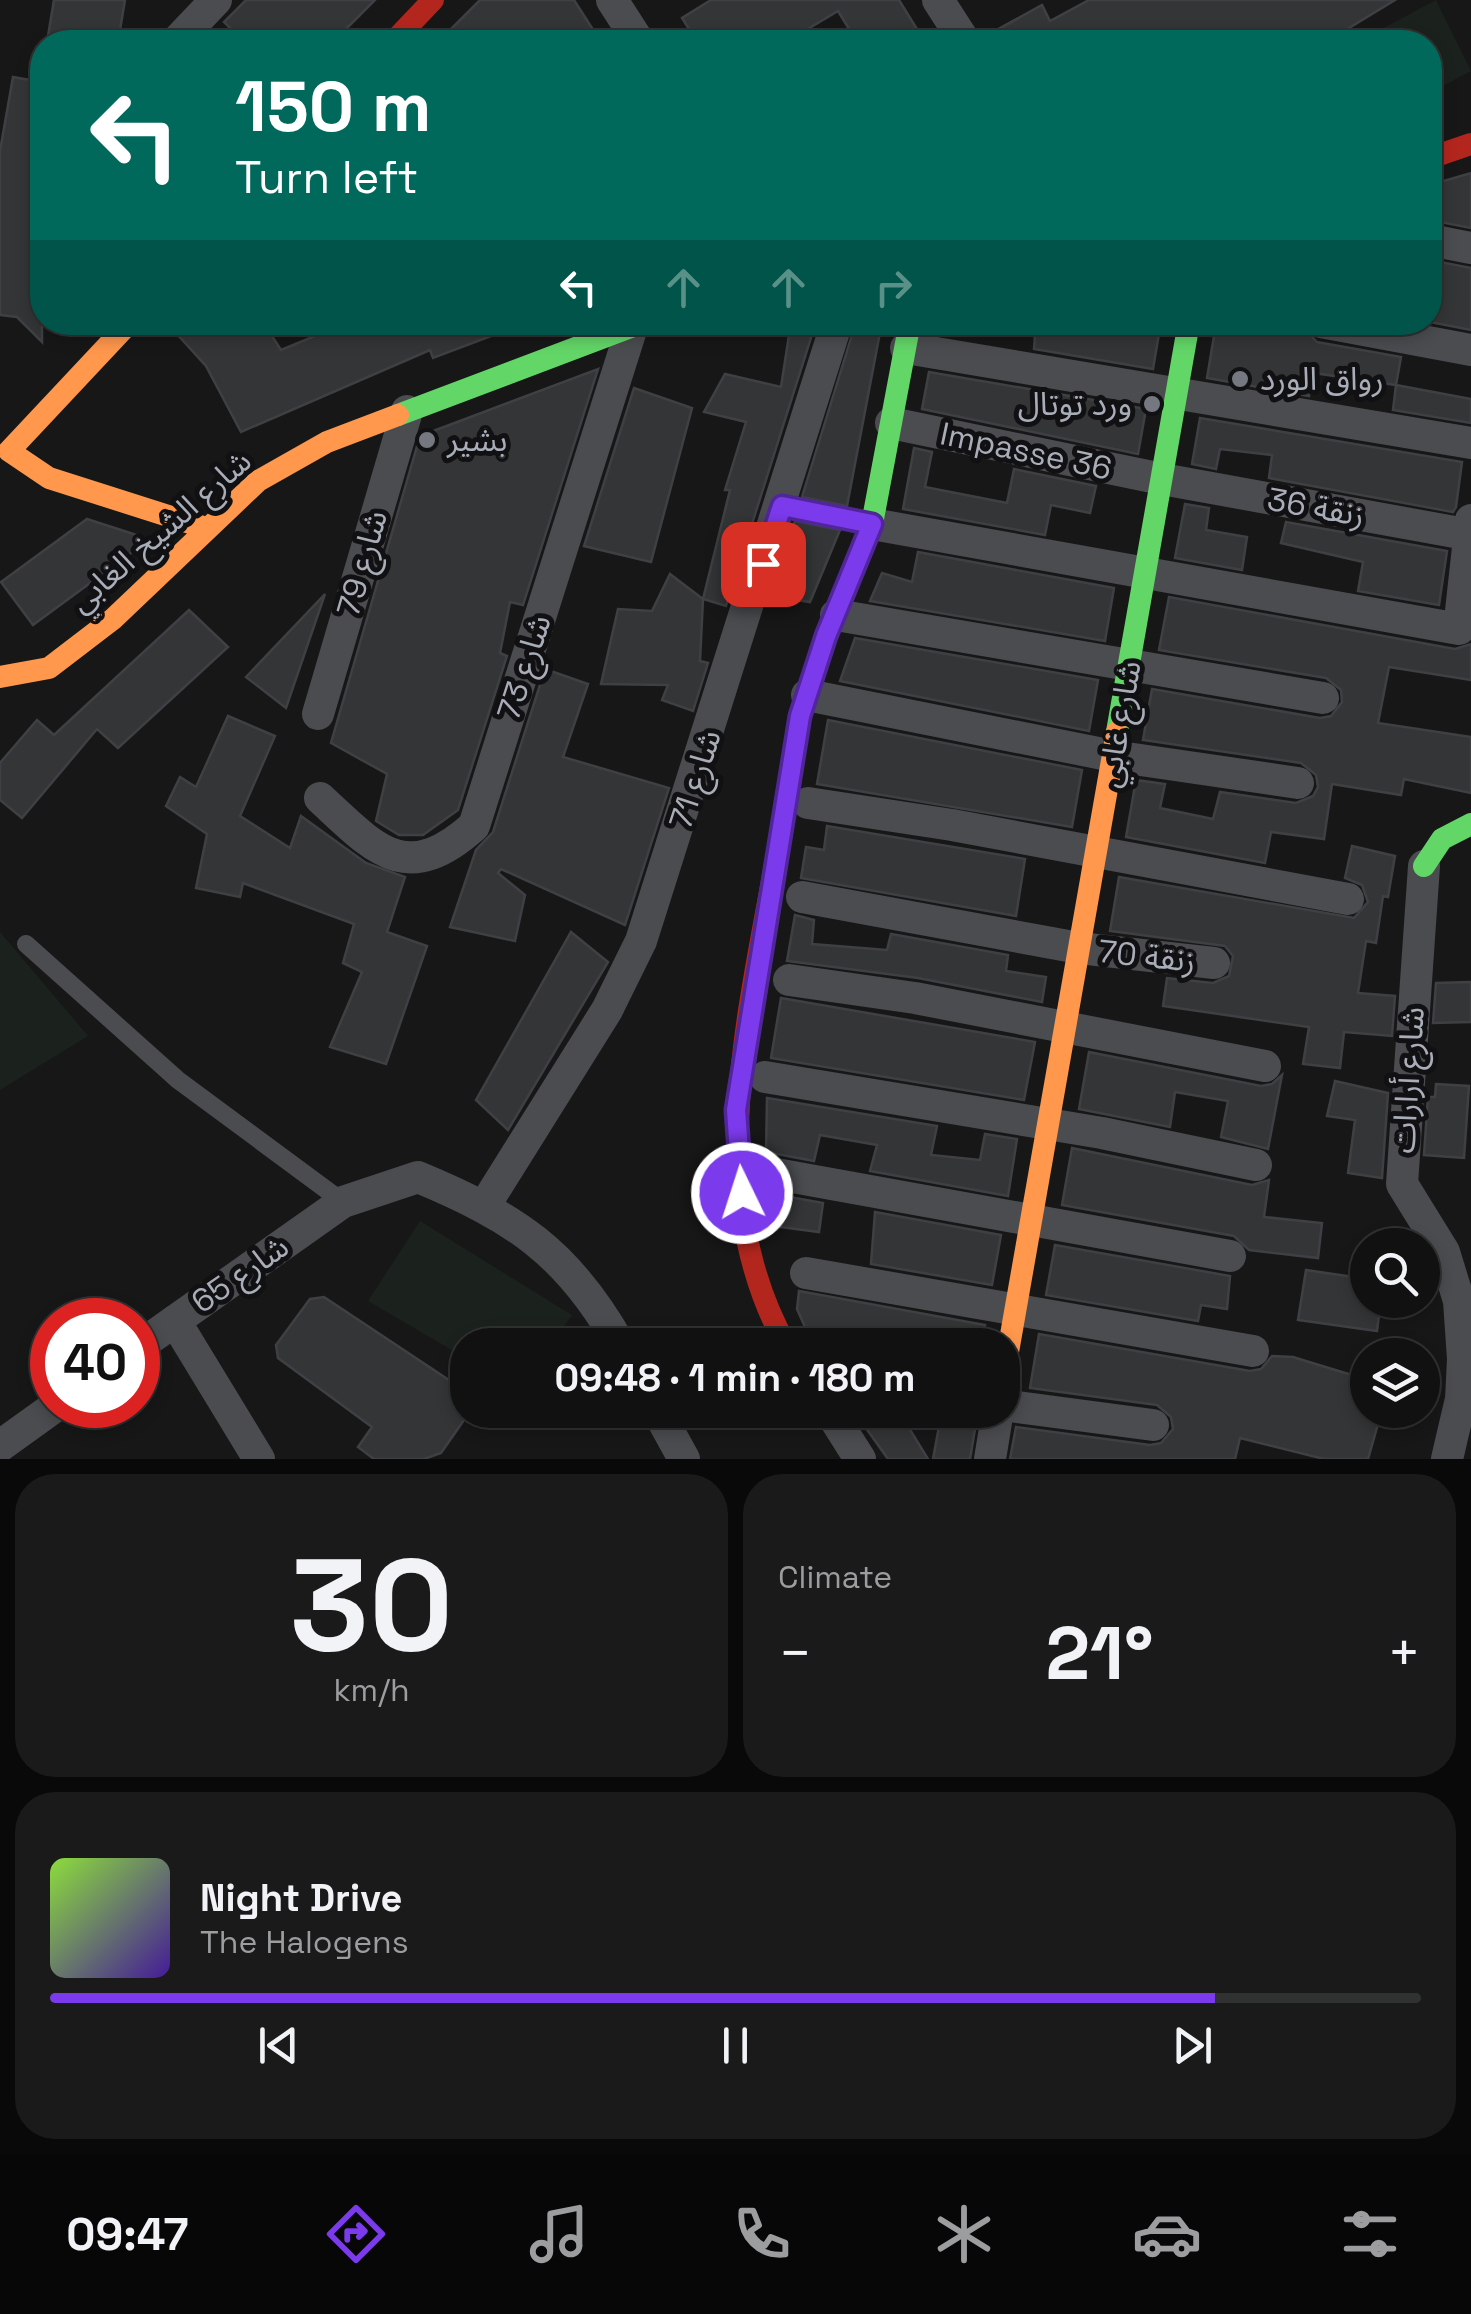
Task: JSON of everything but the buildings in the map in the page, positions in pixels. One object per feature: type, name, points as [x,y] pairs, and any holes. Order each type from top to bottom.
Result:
[{"type":"main road","points":[[404,30],[433,0]]},
{"type":"main road","points":[[1442,154],[1471,144]]},
{"type":"main road","points":[[117,335],[5,446],[48,478],[206,528]]},
{"type":"main road","name":"شارع الشيخ الغابي","points":[[0,677],[49,668],[113,619],[258,480],[327,442],[614,335]]},
{"type":"main road","points":[[775,1328],[768,1318],[744,1219],[736,1110],[779,833],[807,695],[872,524],[908,335]]},
{"type":"main road","name":"شارع غابي","points":[[1013,1328],[1187,335]]},
{"type":"main road","points":[[1424,866],[1442,839],[1471,824]]},
{"type":"street","points":[[187,30],[216,0]]},
{"type":"street","points":[[612,0],[631,30]]},
{"type":"street","points":[[938,0],[958,30]]},
{"type":"street","points":[[1442,242],[1471,248]]},
{"type":"street","name":"شارع 73","points":[[320,798],[373,848],[404,860],[446,851],[474,826],[635,335]]},
{"type":"street","name":"شارع 71","points":[[484,1205],[608,1010],[641,941],[833,335]]},
{"type":"street","points":[[908,335],[1177,393],[1471,443]]},
{"type":"street","points":[[1391,335],[1471,350]]},
{"type":"street","name":"شارع 79","points":[[318,714],[406,412]]},
{"type":"street","name":"Impasse 36","points":[[890,422],[1162,479]]},
{"type":"street","name":"زنقة 36","points":[[1162,479],[1470,530]]},
{"type":"street","points":[[872,524],[1459,629],[1470,530]]},
{"type":"street","points":[[836,615],[1129,668],[1324,698]]},
{"type":"street","points":[[807,695],[1113,756],[1298,783]]},
{"type":"street","points":[[808,803],[1348,899]]},
{"type":"street","name":"شارع أرارات","points":[[1424,866],[1402,1184],[1444,1252],[1459,1301],[1460,1399],[1447,1459]]},
{"type":"street","name":"زنقة 70","points":[[802,897],[1079,948],[1214,964]]},
{"type":"street","points":[[789,980],[915,998],[1265,1066]]},
{"type":"street","points":[[765,1077],[1211,1153],[1220,1159],[1256,1165]]},
{"type":"street","points":[[764,1172],[1230,1256]]},
{"type":"street","name":"شارع 65","points":[[160,1331],[343,1202],[418,1177],[484,1205],[551,1250],[608,1328]]},
{"type":"street","points":[[806,1273],[1253,1351]]},
{"type":"street","points":[[175,1320],[259,1459]]},
{"type":"street","points":[[1020,1410],[1153,1424]]},
{"type":"street","points":[[0,1446],[30,1424]]},
{"type":"street","points":[[667,1428],[684,1459]]},
{"type":"street","points":[[840,1428],[860,1459]]},
{"type":"street","points":[[990,1459],[996,1428]]},
{"type":"lane","points":[[782,506],[872,524]]},
{"type":"lane","points":[[26,944],[178,1080],[343,1202]]},
{"type":"shaded area","points":[[1436,0],[1471,71],[1442,87],[1442,30],[1380,30]]},
{"type":"shaded area","points":[[0,932],[88,1036],[0,1090]]},
{"type":"shaded area","points":[[420,1221],[572,1315],[563,1328],[450,1328],[450,1349],[368,1301]]},
{"type":"traffic: fast","points":[[398,415],[610,335]]},
{"type":"traffic: fast","points":[[780,836],[800,716],[826,636],[872,524],[908,335]]},
{"type":"traffic: fast","points":[[1117,732],[1187,335]]},
{"type":"traffic: fast","points":[[1424,866],[1442,839],[1471,824]]},
{"type":"traffic: slow","points":[[118,335],[9,451],[49,478],[206,528]]},
{"type":"traffic: slow","points":[[0,677],[49,668],[113,619],[258,481],[327,442],[398,415]]},
{"type":"traffic: slow","points":[[1012,1328],[1117,732]]},
{"type":"traffic: jam","points":[[404,30],[433,0]]},
{"type":"traffic: jam","points":[[1442,154],[1471,144]]},
{"type":"traffic: jam","points":[[778,1328],[759,1285],[744,1223],[738,1159],[746,1029],[780,836]]},
{"type":"place","name":"رواق الورد","points":[[1240,379]]},
{"type":"place","name":"ورد توتال","points":[[1152,404]]},
{"type":"place","name":"بشير","points":[[427,440]]},
{"type":"route","points":[[742,1193],[736,1110],[800,716],[826,636],[872,524],[782,506],[763,564]]}]
